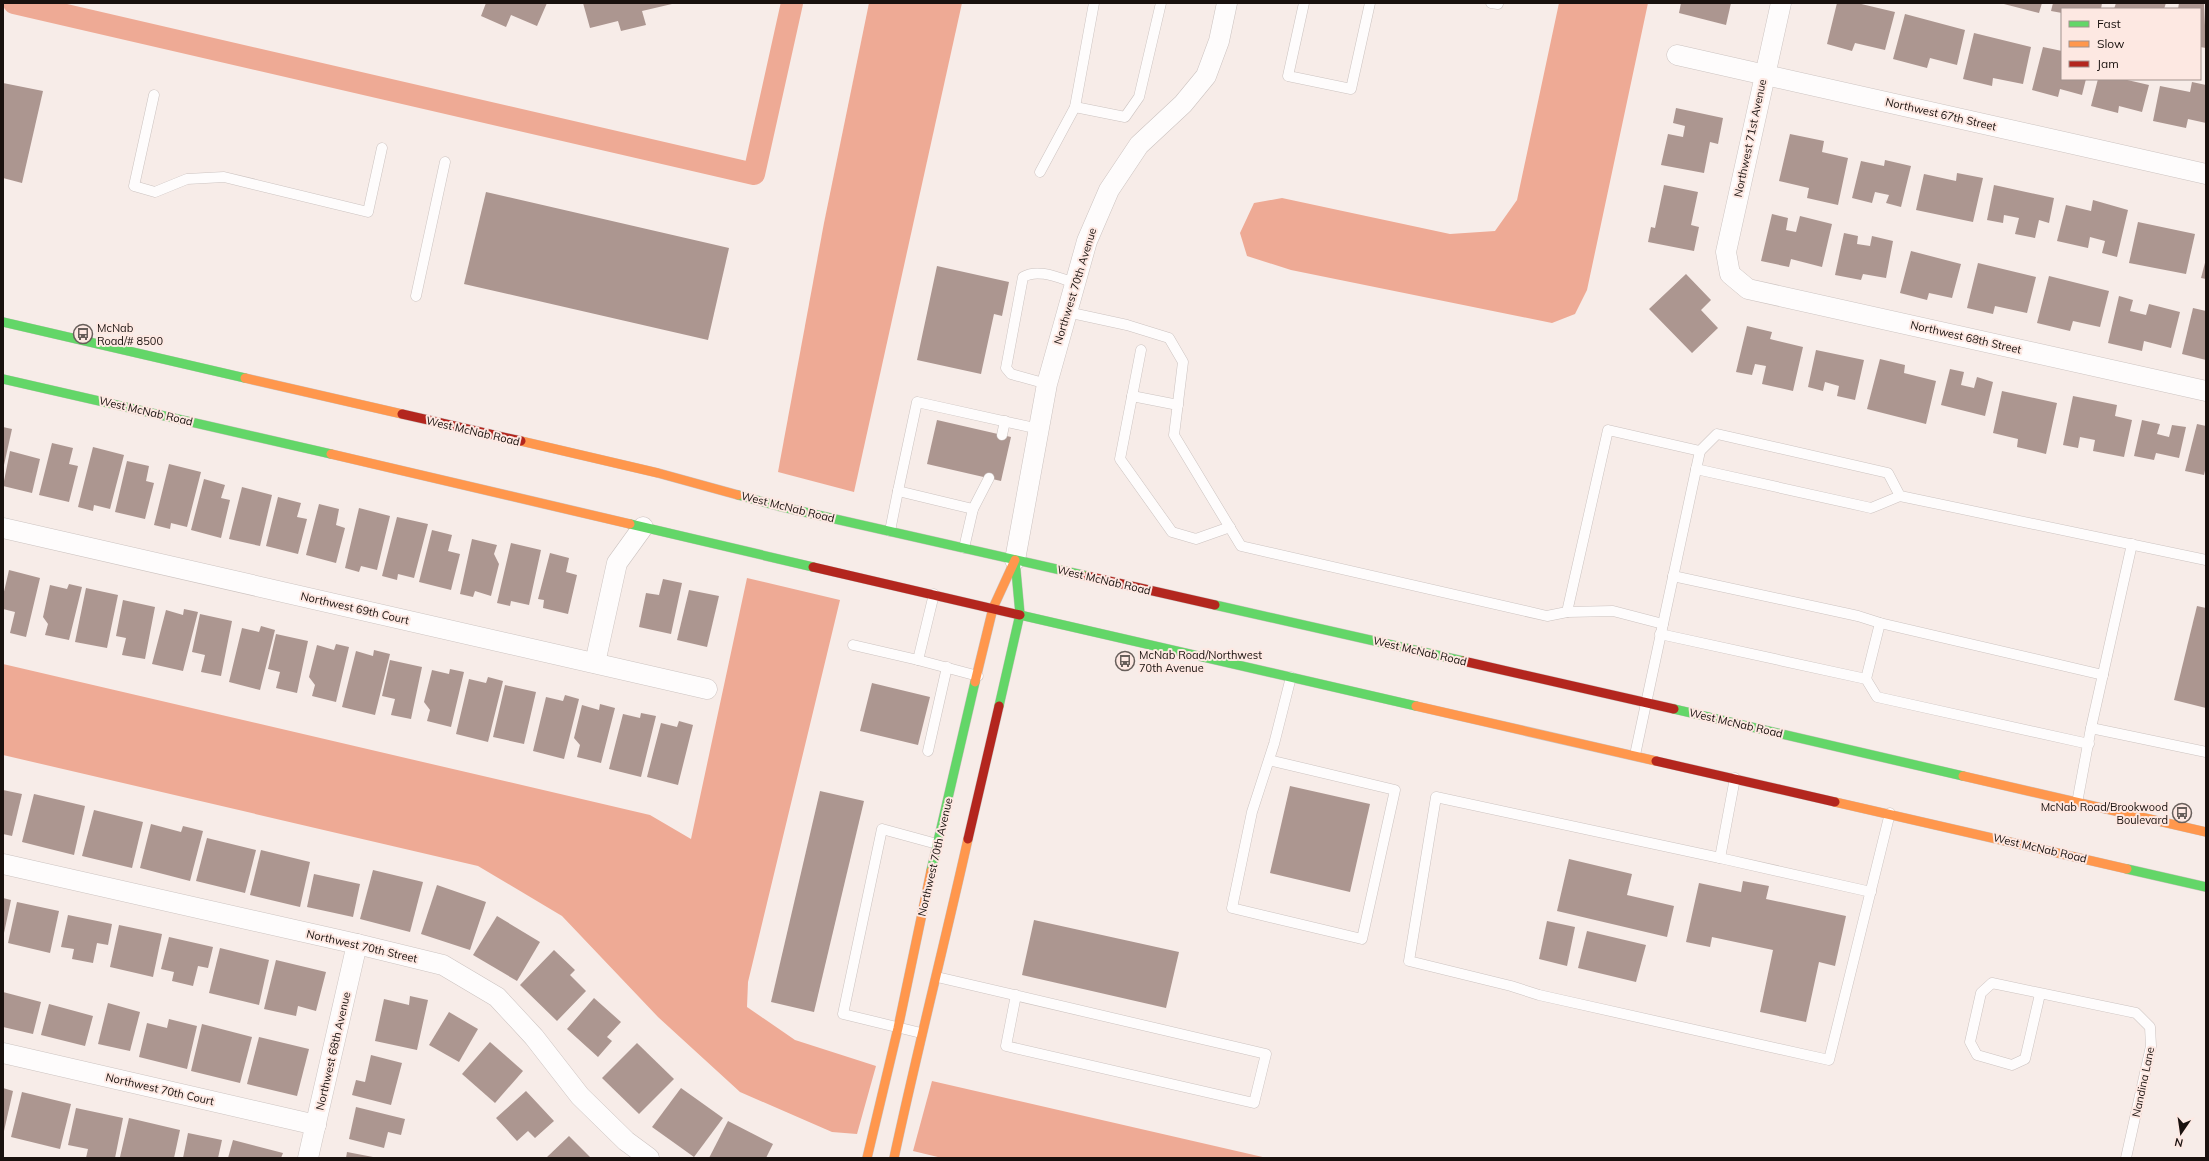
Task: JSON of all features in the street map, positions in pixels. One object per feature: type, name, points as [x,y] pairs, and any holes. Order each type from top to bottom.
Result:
[{"type":"main road","name":"West McNab Road","points":[[3,322],[658,473],[778,506],[1646,702],[2206,832]]},
{"type":"main road","name":"West McNab Road","points":[[3,379],[643,527],[743,552],[934,594],[2206,887]]},
{"type":"main road","name":"Northwest 70th Avenue","points":[[867,1158],[898,1028],[937,844],[993,608],[1015,560]]},
{"type":"main road","name":"Northwest 70th Avenue","points":[[894,1158],[921,1034],[937,977],[1020,614],[1015,560]]},
{"type":"street","name":"Northwest 70th Avenue","points":[[1015,560],[1047,384],[1087,241],[1109,190],[1139,145],[1184,104],[1206,76],[1219,41],[1227,3]]},
{"type":"street","name":"Northwest 71st Avenue","points":[[1730,274],[1726,252],[1764,74],[1781,3]]},
{"type":"street","name":"Northwest 67th Street","points":[[1677,55],[2206,174]]},
{"type":"street","name":"Northwest 68th Street","points":[[1730,274],[1748,289],[2206,391]]},
{"type":"street","points":[[595,663],[617,563],[643,527]]},
{"type":"street","name":"Northwest 69th Court","points":[[3,528],[707,689]]},
{"type":"street","name":"Northwest 70th Street","points":[[3,864],[357,944],[443,965],[497,997],[534,1037],[580,1096],[626,1140],[649,1158]]},
{"type":"street","name":"Northwest 68th Avenue","points":[[308,1158],[357,944]]},
{"type":"street","name":"Northwest 70th Court","points":[[3,1054],[316,1125]]},
{"type":"lane","points":[[1040,172],[1075,107],[1094,3]]},
{"type":"lane","points":[[1075,107],[1125,117],[1139,97],[1161,3]]},
{"type":"lane","points":[[1304,3],[1288,76],[1351,89],[1370,3]]},
{"type":"lane","points":[[154,95],[134,186],[155,192],[186,179],[224,177],[368,212],[382,148]]},
{"type":"lane","points":[[416,296],[445,162]]},
{"type":"lane","points":[[1047,384],[1011,374],[1006,368],[1023,277],[1030,273],[1046,274],[1075,283]]},
{"type":"lane","points":[[1067,312],[1127,325],[1169,338],[1183,362],[1174,435],[1241,546],[1548,616],[1567,612],[1613,611],[1662,629],[1866,679],[1877,697],[2088,744]]},
{"type":"lane","points":[[1141,350],[1120,459],[1172,532],[1196,540],[1230,527]]},
{"type":"lane","points":[[1132,396],[1178,405]]},
{"type":"lane","points":[[890,531],[917,402],[1039,429]]},
{"type":"lane","points":[[1002,435],[1005,422]]},
{"type":"lane","points":[[1567,612],[1608,430],[1700,451]]},
{"type":"lane","points":[[1635,755],[1700,451],[1717,434],[1888,473],[1900,496]]},
{"type":"lane","points":[[1696,469],[1871,508],[1900,496],[2206,560]]},
{"type":"lane","points":[[964,548],[973,509],[988,478]]},
{"type":"lane","points":[[898,491],[973,509]]},
{"type":"lane","points":[[2077,803],[2088,744],[2132,544]]},
{"type":"lane","points":[[1673,576],[1858,616],[1880,624],[2103,675]]},
{"type":"lane","points":[[918,660],[934,594]]},
{"type":"lane","points":[[1866,679],[1880,624]]},
{"type":"lane","points":[[853,645],[947,667],[978,676]]},
{"type":"lane","points":[[928,751],[947,667]]},
{"type":"lane","points":[[1269,760],[1395,790],[1362,939],[1232,908],[1252,812],[1269,760],[1291,677]]},
{"type":"lane","points":[[2092,728],[2206,752]]},
{"type":"lane","points":[[1720,858],[1735,778]]},
{"type":"lane","points":[[1871,892],[1436,797],[1409,961],[1511,986],[1539,995],[1829,1060],[1871,892],[1890,814]]},
{"type":"lane","points":[[921,1034],[843,1014],[882,829],[937,844]]},
{"type":"lane","points":[[937,977],[1016,995],[1266,1054],[1254,1103],[1006,1046],[1016,995]]},
{"type":"lane","name":"Nandina Lane","points":[[2040,994],[2025,1059],[2012,1065],[1977,1055],[1970,1042],[1981,993],[1992,983],[2136,1013],[2150,1027],[2151,1046],[2126,1158]]},
{"type":"shaded area","points":[[869,3],[962,3],[854,492],[778,472],[824,223]]},
{"type":"shaded area","points":[[1559,3],[1648,3],[1587,290],[1575,314],[1552,323],[1291,270],[1247,256],[1240,233],[1254,203],[1282,198],[1450,234],[1495,231],[1517,200]]},
{"type":"shaded area","points":[[747,578],[840,600],[748,982],[747,1007],[795,1040],[876,1066],[857,1134],[832,1132],[740,1092],[658,1017],[562,916],[478,866],[3,755],[3,664],[650,815],[691,839]]},
{"type":"shaded area","points":[[932,1081],[1267,1158],[942,1158],[913,1151]]},
{"type":"building","points":[[486,3],[547,3],[537,26],[511,15],[506,27],[481,16]]},
{"type":"building","points":[[583,3],[672,4],[642,11],[646,25],[621,31],[618,21],[590,28]]},
{"type":"building","points":[[1681,3],[1731,3],[1726,25],[1679,13]]},
{"type":"building","points":[[1837,3],[1857,3],[1895,12],[1885,50],[1855,43],[1852,51],[1827,44]]},
{"type":"building","points":[[2000,3],[2042,3],[2039,13]]},
{"type":"building","points":[[2053,3],[2102,3],[2101,8],[2061,8],[2061,13],[2051,11]]},
{"type":"building","points":[[2116,3],[2166,3],[2164,8],[2114,8]]},
{"type":"building","points":[[2179,3],[2204,3],[2206,48],[2201,47],[2201,8],[2178,8]]},
{"type":"building","points":[[1905,14],[1965,30],[1957,65],[1930,58],[1927,68],[1893,59]]},
{"type":"building","points":[[1974,33],[2031,47],[2023,84],[1993,78],[1992,86],[1963,79]]},
{"type":"building","points":[[2043,47],[2061,51],[2061,80],[2086,80],[2082,95],[2060,89],[2058,97],[2032,90]]},
{"type":"building","points":[[2098,80],[2127,80],[2149,85],[2142,112],[2119,106],[2118,113],[2091,106]]},
{"type":"building","points":[[2192,82],[2206,85],[2206,123],[2188,119],[2186,128],[2153,121],[2160,86],[2190,92]]},
{"type":"building","points":[[3,83],[43,91],[22,183],[3,178]]},
{"type":"building","points":[[1676,108],[1723,118],[1718,144],[1710,142],[1704,173],[1661,165],[1668,134],[1683,137],[1685,126],[1673,123]]},
{"type":"building","points":[[1790,134],[1824,141],[1822,152],[1848,158],[1838,205],[1807,198],[1809,188],[1779,181]]},
{"type":"building","points":[[1885,160],[1911,166],[1901,207],[1886,203],[1889,195],[1875,192],[1872,203],[1852,198],[1861,161],[1884,166]]},
{"type":"building","points":[[1957,173],[1983,178],[1973,222],[1916,210],[1924,174],[1956,181]]},
{"type":"building","points":[[1664,185],[1698,192],[1691,225],[1699,227],[1694,251],[1648,242],[1651,227],[1655,228]]},
{"type":"building","points":[[1994,185],[2054,198],[2049,223],[2039,220],[2035,238],[2015,234],[2019,218],[2004,215],[2003,223],[1987,220]]},
{"type":"building","points":[[486,192],[729,248],[708,340],[464,284]]},
{"type":"building","points":[[2093,200],[2128,210],[2117,257],[2102,253],[2105,241],[2090,237],[2088,248],[2057,241],[2066,205],[2091,211]]},
{"type":"building","points":[[1772,214],[1788,218],[1786,230],[1796,232],[1800,216],[1832,224],[1822,267],[1791,259],[1789,267],[1761,261]]},
{"type":"building","points":[[2138,222],[2195,234],[2186,274],[2129,263]]},
{"type":"building","points":[[1844,233],[1858,236],[1857,244],[1870,246],[1872,236],[1893,241],[1886,278],[1863,274],[1861,280],[1835,275]]},
{"type":"building","points":[[1911,251],[1961,264],[1952,298],[1929,293],[1927,300],[1900,293]]},
{"type":"building","points":[[2206,259],[2206,279],[2201,278]]},
{"type":"building","points":[[1978,263],[2036,277],[2027,313],[1995,306],[1993,314],[1967,308]]},
{"type":"building","points":[[937,266],[1009,282],[1002,316],[994,314],[981,374],[917,360]]},
{"type":"building","points":[[1686,274],[1711,300],[1701,310],[1718,328],[1692,353],[1649,309]]},
{"type":"building","points":[[2049,276],[2109,291],[2100,327],[2073,321],[2070,331],[2037,323]]},
{"type":"building","points":[[2119,296],[2133,300],[2130,311],[2146,315],[2149,304],[2180,312],[2171,348],[2144,341],[2142,351],[2108,343]]},
{"type":"building","points":[[2193,308],[2206,311],[2206,360],[2182,354]]},
{"type":"building","points":[[1747,326],[1772,332],[1770,339],[1803,347],[1793,391],[1762,384],[1766,366],[1755,364],[1752,375],[1736,372]]},
{"type":"building","points":[[1816,350],[1864,360],[1855,400],[1837,396],[1839,386],[1825,382],[1823,391],[1808,387]]},
{"type":"building","points":[[1880,359],[1905,365],[1904,373],[1936,381],[1926,424],[1867,409]]},
{"type":"building","points":[[1950,369],[1964,372],[1961,385],[1974,388],[1977,377],[1993,382],[1985,416],[1941,405]]},
{"type":"building","points":[[2002,391],[2057,403],[2046,454],[2017,447],[2018,439],[1993,433]]},
{"type":"building","points":[[2073,396],[2117,405],[2115,416],[2132,420],[2124,457],[2093,451],[2095,440],[2080,437],[2078,448],[2063,445]]},
{"type":"building","points":[[937,420],[1011,437],[1001,481],[927,464]]},
{"type":"building","points":[[2142,420],[2160,424],[2157,434],[2169,437],[2172,425],[2186,427],[2179,458],[2156,453],[2154,460],[2134,456]]},
{"type":"building","points":[[2197,424],[2206,426],[2206,466],[2204,475],[2185,471]]},
{"type":"building","points":[[3,427],[12,429],[4,465],[3,465]]},
{"type":"building","points":[[52,443],[73,448],[69,464],[78,466],[69,502],[39,495]]},
{"type":"building","points":[[93,447],[124,455],[110,509],[94,505],[93,511],[78,507]]},
{"type":"building","points":[[10,451],[40,459],[32,493],[3,486]]},
{"type":"building","points":[[127,461],[149,466],[146,481],[154,483],[145,519],[115,512]]},
{"type":"building","points":[[169,464],[201,472],[187,527],[171,523],[170,529],[154,525]]},
{"type":"building","points":[[204,479],[225,485],[221,498],[230,500],[221,538],[191,530]]},
{"type":"building","points":[[242,487],[272,495],[260,546],[229,539]]},
{"type":"building","points":[[278,497],[301,503],[297,517],[307,519],[298,554],[266,546]]},
{"type":"building","points":[[319,504],[339,509],[336,525],[345,528],[336,563],[306,555]]},
{"type":"building","points":[[359,508],[390,516],[377,570],[361,566],[359,572],[345,568]]},
{"type":"building","points":[[397,517],[428,524],[414,578],[398,574],[397,580],[382,576]]},
{"type":"building","points":[[432,530],[452,535],[448,551],[460,554],[451,590],[419,582]]},
{"type":"building","points":[[472,539],[497,545],[494,554],[499,564],[491,596],[475,591],[473,597],[460,594]]},
{"type":"building","points":[[511,543],[541,550],[529,605],[511,601],[510,606],[497,603]]},
{"type":"building","points":[[550,553],[569,558],[566,572],[577,575],[568,614],[543,608],[544,600],[538,599]]},
{"type":"building","points":[[9,570],[40,578],[26,637],[10,633],[15,612],[3,609],[3,596]]},
{"type":"building","points":[[663,579],[682,583],[671,634],[639,627],[646,593],[659,595]]},
{"type":"building","points":[[69,584],[82,587],[69,640],[45,635],[48,624],[43,617],[50,585],[67,589]]},
{"type":"building","points":[[86,588],[118,595],[107,648],[75,642]]},
{"type":"building","points":[[689,590],[719,596],[707,647],[677,640]]},
{"type":"building","points":[[123,600],[155,607],[145,659],[122,655],[126,638],[116,636]]},
{"type":"building","points":[[2197,606],[2206,608],[2206,708],[2174,700]]},
{"type":"building","points":[[184,609],[198,612],[183,671],[152,664],[166,610],[183,615]]},
{"type":"building","points":[[200,614],[232,621],[221,676],[201,672],[205,655],[192,652]]},
{"type":"building","points":[[261,626],[275,630],[260,690],[229,682],[242,628],[259,632]]},
{"type":"building","points":[[276,634],[308,641],[297,693],[276,688],[280,672],[268,669]]},
{"type":"building","points":[[336,644],[349,647],[336,702],[312,696],[315,685],[309,677],[317,645],[334,650]]},
{"type":"building","points":[[374,650],[390,654],[375,715],[342,707],[356,651],[373,656]]},
{"type":"building","points":[[390,660],[422,667],[411,719],[391,715],[395,699],[382,696]]},
{"type":"building","points":[[450,669],[464,672],[451,727],[427,721],[430,710],[424,702],[432,670],[449,674]]},
{"type":"building","points":[[488,677],[503,681],[488,742],[456,734],[469,679],[486,683]]},
{"type":"building","points":[[872,683],[930,697],[918,745],[860,731]]},
{"type":"building","points":[[505,685],[536,692],[524,744],[493,737]]},
{"type":"building","points":[[565,695],[579,699],[564,759],[533,751],[546,697],[563,701]]},
{"type":"building","points":[[600,704],[615,708],[601,763],[577,757],[580,745],[574,738],[582,705],[599,710]]},
{"type":"building","points":[[641,713],[656,716],[641,777],[609,769],[623,714],[640,718]]},
{"type":"building","points":[[679,721],[693,725],[678,785],[647,777],[661,723],[677,727]]},
{"type":"building","points":[[1290,786],[1370,804],[1350,892],[1270,873]]},
{"type":"building","points":[[3,790],[22,794],[12,836],[3,834]]},
{"type":"building","points":[[820,791],[864,801],[814,1012],[771,1002]]},
{"type":"building","points":[[34,794],[85,806],[74,855],[22,842]]},
{"type":"building","points":[[94,810],[143,822],[132,868],[82,856]]},
{"type":"building","points":[[151,824],[181,832],[183,826],[203,831],[190,881],[140,868]]},
{"type":"building","points":[[207,838],[256,850],[245,893],[196,881]]},
{"type":"building","points":[[261,850],[310,862],[300,907],[250,895]]},
{"type":"building","points":[[1569,859],[1632,874],[1627,895],[1674,906],[1667,937],[1557,911]]},
{"type":"building","points":[[373,870],[423,882],[410,932],[360,919]]},
{"type":"building","points":[[314,874],[360,884],[353,917],[307,907]]},
{"type":"building","points":[[1743,881],[1769,886],[1766,899],[1846,916],[1835,966],[1819,962],[1806,1022],[1760,1012],[1773,950],[1712,937],[1710,947],[1686,942],[1699,883],[1741,892]]},
{"type":"building","points":[[437,885],[486,902],[470,950],[421,934]]},
{"type":"building","points":[[3,898],[11,900],[4,933],[3,933]]},
{"type":"building","points":[[17,902],[59,911],[50,953],[8,943]]},
{"type":"building","points":[[68,915],[112,924],[108,945],[97,943],[93,963],[72,959],[74,949],[61,947]]},
{"type":"building","points":[[497,916],[540,942],[517,981],[473,955]]},
{"type":"building","points":[[1034,920],[1179,952],[1166,1008],[1022,975]]},
{"type":"building","points":[[1547,921],[1575,927],[1567,966],[1539,959]]},
{"type":"building","points":[[119,925],[162,934],[153,977],[110,967]]},
{"type":"building","points":[[1587,931],[1646,945],[1636,982],[1578,968]]},
{"type":"building","points":[[169,937],[213,947],[208,968],[198,966],[193,986],[172,981],[174,972],[161,969]]},
{"type":"building","points":[[220,948],[269,960],[259,1005],[209,993]]},
{"type":"building","points":[[554,950],[575,970],[570,975],[586,991],[557,1021],[520,985]]},
{"type":"building","points":[[276,960],[326,972],[316,1011],[298,1006],[296,1016],[264,1009]]},
{"type":"building","points":[[3,992],[41,1002],[33,1034],[3,1027]]},
{"type":"building","points":[[410,996],[428,1000],[417,1050],[375,1041],[384,999],[409,1005]]},
{"type":"building","points":[[594,998],[621,1022],[607,1037],[612,1041],[598,1057],[567,1029]]},
{"type":"building","points":[[108,1003],[140,1012],[130,1051],[98,1044]]},
{"type":"building","points":[[49,1004],[93,1016],[85,1046],[41,1035]]},
{"type":"building","points":[[449,1012],[478,1029],[459,1062],[429,1045]]},
{"type":"building","points":[[169,1019],[197,1026],[187,1069],[139,1057],[147,1023],[167,1028]]},
{"type":"building","points":[[202,1024],[252,1037],[240,1083],[191,1071]]},
{"type":"building","points":[[259,1037],[309,1049],[297,1096],[247,1084]]},
{"type":"building","points":[[490,1042],[523,1071],[495,1103],[462,1074]]},
{"type":"building","points":[[637,1043],[674,1079],[639,1114],[602,1078]]},
{"type":"building","points":[[371,1055],[402,1063],[391,1105],[352,1095],[356,1080],[365,1082]]},
{"type":"building","points":[[3,1088],[13,1091],[4,1131],[3,1131]]},
{"type":"building","points":[[681,1088],[723,1118],[694,1157],[652,1127]]},
{"type":"building","points":[[526,1091],[554,1121],[535,1138],[528,1131],[517,1141],[496,1118]]},
{"type":"building","points":[[22,1092],[71,1104],[60,1149],[11,1137]]},
{"type":"building","points":[[356,1107],[405,1119],[401,1135],[388,1132],[384,1148],[349,1139]]},
{"type":"building","points":[[76,1108],[123,1118],[115,1158],[86,1158],[88,1149],[68,1145]]},
{"type":"building","points":[[129,1118],[180,1130],[174,1158],[120,1157]]},
{"type":"building","points":[[728,1121],[773,1144],[766,1158],[709,1158]]},
{"type":"building","points":[[188,1133],[222,1140],[218,1158],[183,1158]]},
{"type":"building","points":[[569,1136],[591,1158],[546,1158]]},
{"type":"building","points":[[233,1140],[283,1153],[281,1158],[228,1158]]},
{"type":"building","points":[[347,1152],[373,1157],[373,1158],[346,1158]]},
{"type":"waterway","points":[[14,3],[754,174],[792,3]]},
{"type":"traffic: fast","points":[[3,322],[245,378]]},
{"type":"traffic: fast","points":[[3,379],[331,454]]},
{"type":"traffic: fast","points":[[738,495],[778,506],[1087,576]]},
{"type":"traffic: fast","points":[[630,524],[813,567]]},
{"type":"traffic: fast","points":[[999,706],[1020,614],[1015,560]]},
{"type":"traffic: fast","points":[[1215,605],[1463,661]]},
{"type":"traffic: fast","points":[[1020,615],[1416,706]]},
{"type":"traffic: fast","points":[[931,871],[975,682]]},
{"type":"traffic: fast","points":[[1674,709],[1963,776]]},
{"type":"traffic: fast","points":[[2127,869],[2206,887]]},
{"type":"traffic: slow","points":[[245,378],[402,414]]},
{"type":"traffic: slow","points":[[521,441],[658,473],[738,495]]},
{"type":"traffic: slow","points":[[331,454],[630,524]]},
{"type":"traffic: slow","points":[[975,682],[993,608],[1015,560]]},
{"type":"traffic: slow","points":[[1416,706],[1656,761]]},
{"type":"traffic: slow","points":[[1963,776],[2206,832]]},
{"type":"traffic: slow","points":[[1835,802],[2127,869]]},
{"type":"traffic: slow","points":[[894,1158],[968,839]]},
{"type":"traffic: slow","points":[[867,1158],[898,1028],[931,871]]},
{"type":"traffic: jam","points":[[402,414],[521,441]]},
{"type":"traffic: jam","points":[[813,567],[1020,615]]},
{"type":"traffic: jam","points":[[1087,576],[1215,605]]},
{"type":"traffic: jam","points":[[1463,661],[1674,709]]},
{"type":"traffic: jam","points":[[968,839],[999,706]]},
{"type":"traffic: jam","points":[[1656,761],[1835,802]]},
{"type":"place","name":"McNab Road/# 8500","points":[[83,334]]},
{"type":"place","name":"McNab Road/Northwest 70th Avenue","points":[[1125,661]]},
{"type":"place","name":"McNab Road/Brookwood Boulevard","points":[[2182,813]]}]
